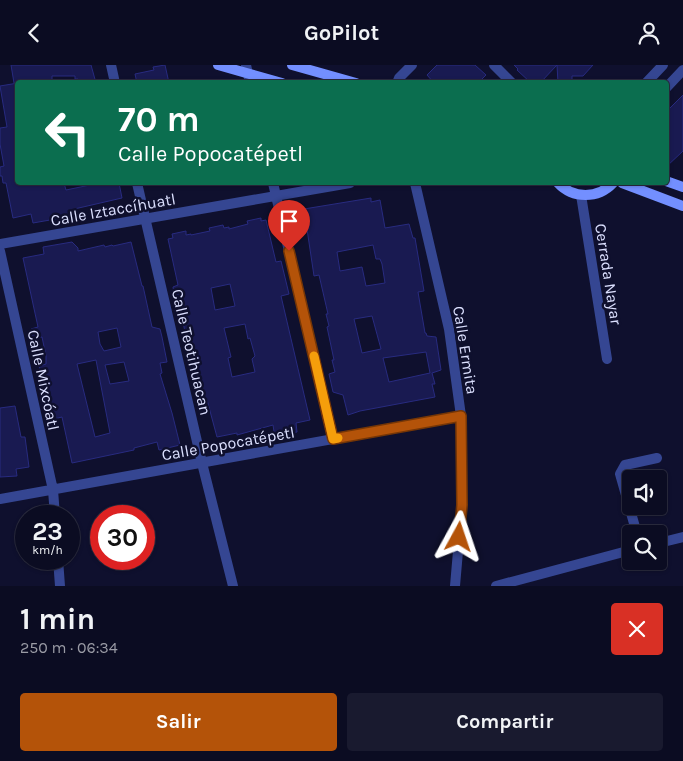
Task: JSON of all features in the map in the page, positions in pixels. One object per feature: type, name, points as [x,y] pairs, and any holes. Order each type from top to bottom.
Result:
[{"type":"main road","points":[[218,65],[271,80]]},
{"type":"main road","points":[[292,65],[345,80]]},
{"type":"main road","points":[[669,182],[683,187]]},
{"type":"main road","points":[[560,185],[566,190],[580,195],[596,194],[612,185]]},
{"type":"main road","points":[[627,185],[683,206]]},
{"type":"street","points":[[110,65],[113,80]]},
{"type":"street","points":[[398,80],[412,65]]},
{"type":"street","points":[[494,65],[509,80]]},
{"type":"street","points":[[649,80],[662,65]]},
{"type":"street","points":[[669,85],[683,70]]},
{"type":"street","name":"Calle Teotihuacan","points":[[138,185],[202,463],[233,586]]},
{"type":"street","points":[[274,185],[333,439]]},
{"type":"street","name":"Calle Iztaccíhuatl","points":[[0,244],[338,185]]},
{"type":"street","name":"Calle Ermita","points":[[415,185],[449,329],[461,416],[462,505],[454,586]]},
{"type":"street","name":"Cerrada Nayar","points":[[580,195],[607,359]]},
{"type":"street","name":"Calle Mixcóatl","points":[[0,251],[53,490],[54,505]]},
{"type":"street","name":"Calle Popocatépetl","points":[[0,499],[461,416]]},
{"type":"street","points":[[634,525],[620,474],[625,465],[658,458]]},
{"type":"street","points":[[667,541],[683,537]]},
{"type":"street","points":[[496,586],[622,552]]},
{"type":"street","points":[[59,570],[60,586]]},
{"type":"building","points":[[11,65],[91,65],[95,80],[78,80],[75,79],[75,76],[52,76],[52,80],[15,80],[14,83]]},
{"type":"building","points":[[165,65],[168,80],[136,80],[135,74],[154,70],[153,67]]},
{"type":"building","points":[[437,65],[475,65],[486,75],[481,80],[431,80],[427,75]]},
{"type":"building","points":[[514,65],[557,65],[543,80],[528,80]]},
{"type":"building","points":[[557,65],[593,65],[583,76],[572,76],[572,80],[558,80]]},
{"type":"building","points":[[15,84],[15,185],[65,185],[66,190],[90,185],[119,185],[122,198],[70,210],[72,216],[33,223],[31,214],[13,218],[6,183],[3,183],[2,176],[0,176],[0,167],[4,166],[0,144],[0,128],[7,127],[0,86]]},
{"type":"building","points":[[683,95],[683,151],[669,164],[669,109]]},
{"type":"building","points":[[371,198],[371,202],[380,200],[385,228],[409,224],[413,238],[415,238],[424,291],[418,292],[425,333],[427,336],[436,337],[441,370],[432,373],[435,384],[432,384],[435,397],[348,415],[343,395],[333,392],[329,374],[335,372],[327,327],[329,326],[326,314],[328,314],[319,275],[314,276],[304,209]],"holes":[[[373,245],[376,259],[380,259],[382,264],[385,283],[366,286],[362,267],[340,271],[337,252]],[[372,316],[381,349],[362,353],[354,319]],[[426,352],[430,373],[389,382],[383,358]]]},
{"type":"building","points":[[261,218],[261,221],[266,220],[276,262],[281,261],[289,294],[281,296],[310,420],[296,423],[297,432],[292,433],[292,435],[275,438],[273,425],[237,435],[237,433],[217,437],[207,400],[200,401],[181,313],[175,300],[173,287],[178,285],[168,239],[173,238],[172,234],[186,231],[186,235],[191,235],[210,231],[209,228],[223,225],[224,228],[229,227],[229,229],[248,224],[247,221]],"holes":[[[230,284],[235,306],[215,310],[211,288]],[[245,324],[248,339],[250,338],[255,356],[252,359],[255,372],[232,377],[228,358],[231,357],[224,328]]]},
{"type":"building","points":[[72,242],[78,248],[78,251],[104,245],[105,247],[131,242],[152,327],[160,329],[162,337],[167,362],[160,363],[162,373],[160,374],[180,445],[159,450],[157,442],[134,448],[134,450],[72,463],[62,417],[54,419],[39,366],[46,364],[42,337],[33,339],[31,329],[38,327],[23,258],[44,254],[43,247]],"holes":[[[117,328],[121,347],[104,351],[100,344],[98,332]],[[96,360],[110,433],[95,437],[77,364]],[[124,362],[129,381],[110,384],[105,365]]]},
{"type":"building","points":[[15,406],[21,437],[25,437],[29,467],[16,469],[17,476],[0,477],[0,408]]},
{"type":"slow traffic","points":[[314,356],[333,439],[338,438]]},
{"type":"route","points":[[289,251],[333,439],[461,416],[462,505],[459,537]]}]
